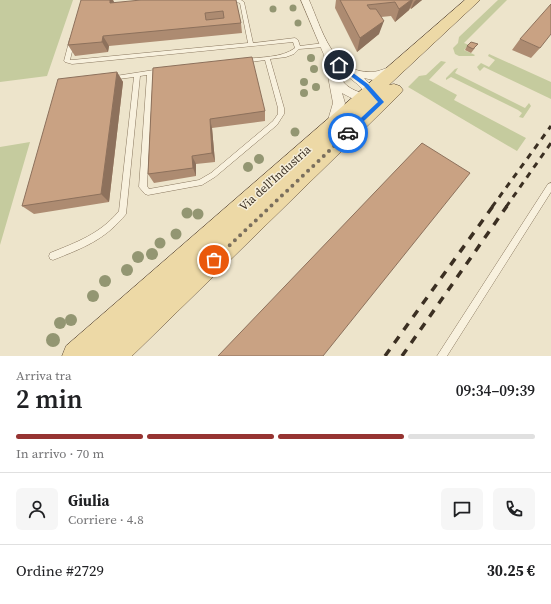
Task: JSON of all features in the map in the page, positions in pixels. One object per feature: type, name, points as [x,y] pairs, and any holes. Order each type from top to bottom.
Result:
[{"type":"main road","name":"Via dell'Industria","points":[[112,356],[372,97],[402,64],[473,0]]},
{"type":"main road","name":"Via dell'Industria","points":[[76,356],[331,127],[372,97],[490,0]]},
{"type":"street","points":[[305,0],[326,49],[334,79],[338,103],[331,127]]},
{"type":"street","points":[[326,49],[344,69],[360,80],[372,97]]},
{"type":"street","points":[[344,69],[360,75],[373,76],[386,72],[402,64]]},
{"type":"street","points":[[334,79],[346,90],[372,97]]},
{"type":"lane","points":[[218,2],[237,0],[242,2],[251,45]]},
{"type":"lane","points":[[74,34],[67,61],[72,62],[295,40],[298,48]]},
{"type":"lane","points":[[237,62],[284,56],[292,53],[298,48],[326,49]]},
{"type":"lane","points":[[150,73],[143,186],[148,192],[200,183],[213,175],[275,123],[281,114],[281,108],[267,58]]},
{"type":"lane","points":[[104,79],[158,72]]},
{"type":"lane","points":[[53,256],[102,235],[116,223],[123,212],[132,140],[137,74]]},
{"type":"lane","points":[[442,356],[551,186]]},
{"type":"green space","points":[[0,0],[73,0],[47,76],[0,82]]},
{"type":"green space","points":[[498,0],[507,0],[464,43],[469,45],[464,50],[475,55],[459,56],[455,54],[453,48],[458,43],[459,37]]},
{"type":"green space","points":[[489,54],[551,82],[551,99],[484,67],[480,71],[477,67],[481,63],[489,67],[495,60],[488,56]]},
{"type":"green space","points":[[441,61],[446,62],[429,80],[457,95],[454,100],[526,138],[517,151],[408,87],[419,76],[426,75]]},
{"type":"green space","points":[[458,68],[455,73],[525,108],[529,103],[531,106],[523,118],[519,117],[522,113],[518,110],[451,77],[446,80],[446,78],[455,69]]},
{"type":"green space","points":[[30,142],[0,245],[0,147]]},
{"type":"building","points":[[81,0],[110,0],[110,3],[141,0],[236,0],[241,23],[103,36],[102,42],[68,45]],"holes":[[[223,11],[224,18],[206,20],[205,13]]]},
{"type":"building","points":[[340,0],[411,0],[399,9],[395,2],[367,5],[370,9],[376,9],[384,21],[360,38]]},
{"type":"building","points":[[551,4],[551,34],[540,48],[520,39]]},
{"type":"building","points":[[471,42],[478,44],[473,49],[467,46]]},
{"type":"building","points":[[252,57],[265,111],[210,119],[212,153],[192,156],[193,168],[148,174],[153,68]]},
{"type":"building","points":[[117,72],[101,194],[22,206],[58,79]]},
{"type":"building","points":[[422,143],[470,173],[323,356],[218,356]]},
{"type":"railway","points":[[492,207],[551,126]]},
{"type":"railway","points":[[506,207],[551,143]]},
{"type":"railway","points":[[385,356],[493,206]]},
{"type":"railway","points":[[402,356],[507,206]]},
{"type":"way so far","points":[[214,260],[348,133]]},
{"type":"route","points":[[339,65],[366,85],[381,102],[348,133]]}]
